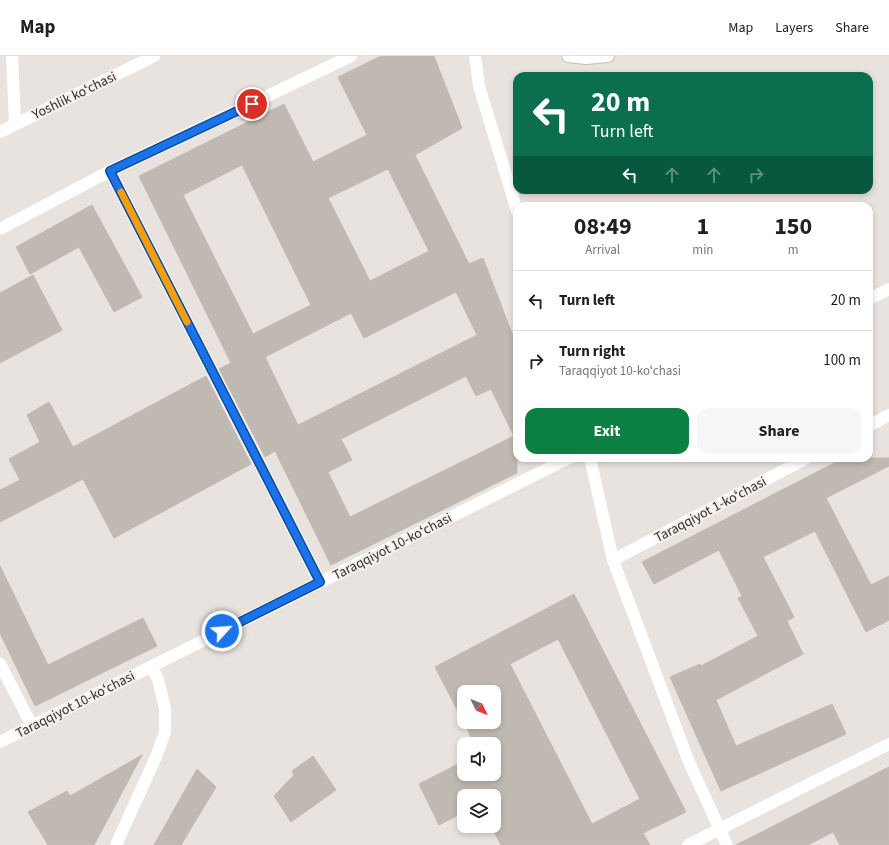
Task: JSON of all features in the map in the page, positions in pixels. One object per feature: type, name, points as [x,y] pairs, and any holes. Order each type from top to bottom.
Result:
[{"type":"street","name":"Yoshlik koʻchasi","points":[[12,56],[15,123]]},
{"type":"street","name":"Yoshlik koʻchasi","points":[[0,132],[15,123],[154,56]]},
{"type":"street","points":[[0,229],[110,171],[351,56]]},
{"type":"street","points":[[475,56],[479,86],[514,202]]},
{"type":"street","points":[[568,56],[586,58],[608,56]]},
{"type":"street","points":[[110,171],[320,582]]},
{"type":"street","points":[[873,297],[889,289]]},
{"type":"street","points":[[873,424],[889,415]]},
{"type":"street","name":"Taraqqiyot 10-koʻchasi","points":[[0,742],[561,462]]},
{"type":"street","points":[[591,462],[613,560],[688,762],[727,845]]},
{"type":"street","name":"Taraqqiyot 1-koʻchasi","points":[[613,560],[799,462]]},
{"type":"street","points":[[0,664],[32,726]]},
{"type":"street","name":"Taraqqiyot 10-koʻchasi","points":[[116,845],[156,757],[165,732],[164,702],[158,679],[151,666]]},
{"type":"street","points":[[688,845],[889,744]]},
{"type":"building","points":[[381,56],[434,56],[462,128],[415,155],[469,264],[483,258],[513,336],[513,434],[491,389],[476,396],[466,376],[341,439],[352,460],[328,472],[350,517],[513,436],[513,462],[517,462],[517,473],[331,565],[275,451],[265,457],[219,369],[231,363],[139,176],[284,104],[313,162],[367,135],[338,77]],"holes":[[[242,165],[311,305],[253,334],[183,195]],[[388,169],[429,251],[370,281],[328,198]],[[456,292],[477,335],[298,425],[265,357],[351,313],[364,338]]]},
{"type":"building","points":[[92,205],[142,297],[114,312],[79,247],[30,274],[16,247]]},
{"type":"building","points":[[33,275],[62,330],[0,363],[0,293]]},
{"type":"building","points":[[206,376],[251,464],[114,538],[83,479],[0,522],[0,490],[20,480],[9,459],[40,442],[27,415],[49,402],[73,447]]},
{"type":"building","points":[[873,458],[889,458],[889,466],[826,498],[871,585],[889,576],[889,620],[866,632],[815,531],[763,557],[794,617],[787,621],[803,654],[716,700],[736,746],[832,704],[846,734],[721,791],[670,677],[700,664],[701,666],[758,636],[738,598],[742,596],[719,550],[654,584],[642,562],[836,462],[873,462]]},
{"type":"building","points":[[0,566],[48,665],[143,618],[157,646],[35,706],[0,633]]},
{"type":"building","points":[[574,594],[686,812],[643,833],[650,845],[501,845],[495,833],[501,833],[501,789],[457,789],[457,816],[439,825],[419,784],[457,765],[457,781],[501,781],[501,737],[471,737],[467,729],[501,729],[501,685],[457,685],[457,709],[435,667]],"holes":[[[558,639],[640,799],[592,824],[510,664]]]},
{"type":"building","points":[[142,755],[94,845],[48,845],[28,812],[67,791],[70,796]]},
{"type":"building","points":[[313,756],[336,790],[291,822],[274,796],[294,775],[292,771]]},
{"type":"building","points":[[889,767],[889,845],[840,845],[833,832],[808,845],[736,845]]},
{"type":"building","points":[[197,769],[216,787],[181,845],[154,845]]},
{"type":"slow traffic","points":[[121,192],[187,322]]},
{"type":"route","points":[[222,631],[320,582],[110,171],[252,104]]}]
